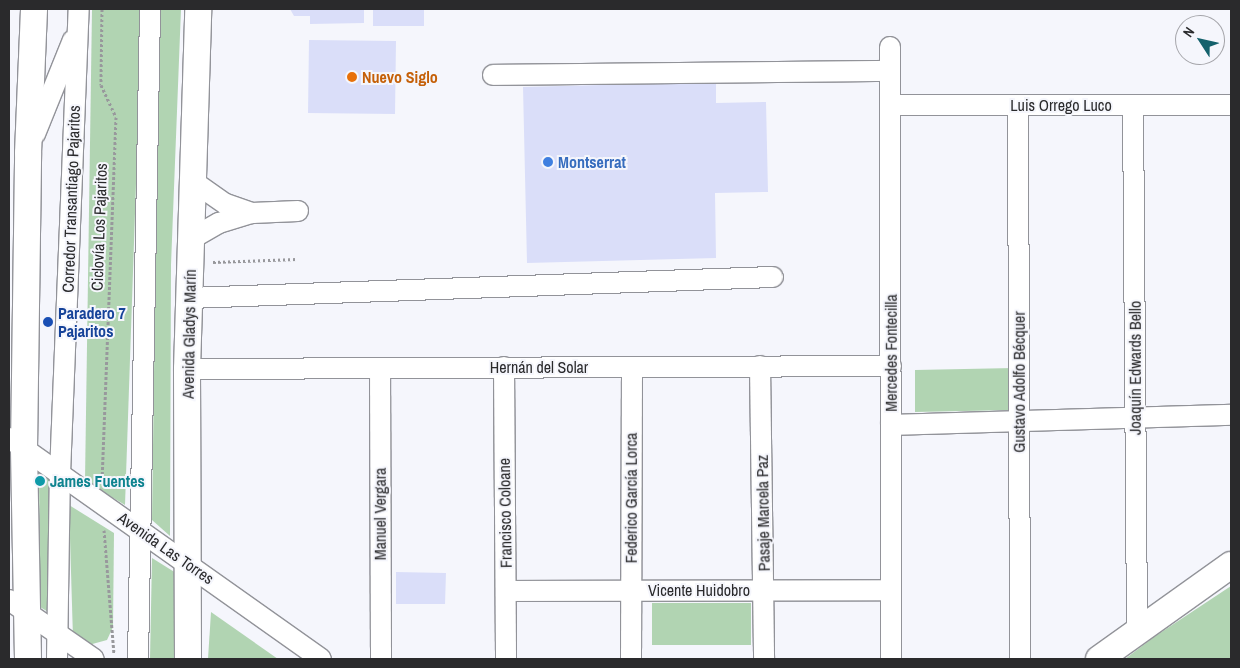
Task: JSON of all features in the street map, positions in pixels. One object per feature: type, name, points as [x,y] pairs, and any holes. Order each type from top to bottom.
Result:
[{"type":"main road","points":[[28,659],[18,607],[17,443],[34,9]]},
{"type":"main road","name":"Avenida Gladys Marín","points":[[188,659],[187,370],[198,9]]},
{"type":"main road","points":[[1099,659],[1231,564]]},
{"type":"street","name":"Corredor Transantiago Pajaritos","points":[[57,659],[60,474],[79,9]]},
{"type":"street","points":[[138,659],[150,9]]},
{"type":"street","points":[[28,153],[41,114],[78,30]]},
{"type":"street","name":"Mercedes Fontecilla","points":[[890,47],[891,659]]},
{"type":"street","points":[[493,75],[890,71]]},
{"type":"street","name":"Luis Orrego Luco","points":[[890,105],[1231,105]]},
{"type":"street","name":"Gustavo Adolfo Bécquer","points":[[1018,105],[1020,659]]},
{"type":"street","name":"Joaquín Edwards Bello","points":[[1133,105],[1137,630]]},
{"type":"street","points":[[194,182],[226,204],[252,213]]},
{"type":"street","points":[[190,251],[219,223],[252,213],[298,211]]},
{"type":"street","points":[[189,298],[773,277]]},
{"type":"street","name":"Pasaje Marcela Paz","points":[[760,366],[764,659]]},
{"type":"street","name":"Hernán del Solar","points":[[187,370],[891,366]]},
{"type":"street","name":"Federico García Lorca","points":[[630,659],[632,367]]},
{"type":"street","name":"Manuel Vergara","points":[[380,368],[381,659]]},
{"type":"street","name":"Francisco Coloane","points":[[504,368],[506,659]]},
{"type":"street","points":[[891,425],[1231,415]]},
{"type":"street","name":"Avenida Las Torres","points":[[17,443],[321,659]]},
{"type":"street","name":"Vicente Huidobro","points":[[506,591],[891,590]]},
{"type":"street","points":[[18,607],[94,659]]},
{"type":"path","name":"Ciclovía Los Pajaritos","points":[[102,9],[101,85],[116,117],[101,502],[114,632],[114,659]]},
{"type":"path","points":[[190,251],[297,259]]},
{"type":"green space","points":[[92,9],[142,9],[125,505],[85,481]]},
{"type":"green space","points":[[159,9],[181,9],[171,265],[170,536],[152,520]]},
{"type":"green space","points":[[1014,368],[1014,410],[915,412],[915,370]]},
{"type":"green space","points":[[39,472],[50,474],[50,613],[40,607]]},
{"type":"green space","points":[[69,505],[114,533],[113,627],[107,640],[85,646],[73,638]]},
{"type":"green space","points":[[152,558],[176,573],[175,659],[150,659]]},
{"type":"green space","points":[[1231,586],[1231,659],[1125,659],[1154,637]]},
{"type":"green space","points":[[652,603],[751,603],[751,645],[652,645]]},
{"type":"green space","points":[[211,612],[278,659],[208,659]]},
{"type":"building","points":[[290,9],[364,9],[364,23],[310,24],[310,16],[294,16]]},
{"type":"building","points":[[373,9],[424,9],[424,26],[373,26]]},
{"type":"building","name":"Nuevo Siglo","points":[[309,40],[396,41],[395,114],[308,113]]},
{"type":"building","points":[[716,82],[716,103],[766,102],[768,192],[715,193],[716,258],[527,263],[523,87]]},
{"type":"building","points":[[396,572],[446,573],[445,604],[396,604]]},
{"type":"place","name":"Nuevo Siglo","points":[[352,77]]},
{"type":"place","name":"Montserrat","points":[[548,162]]},
{"type":"place","name":"Paradero 7 Pajaritos","points":[[48,322]]},
{"type":"place","name":"James Fuentes","points":[[40,481]]}]
